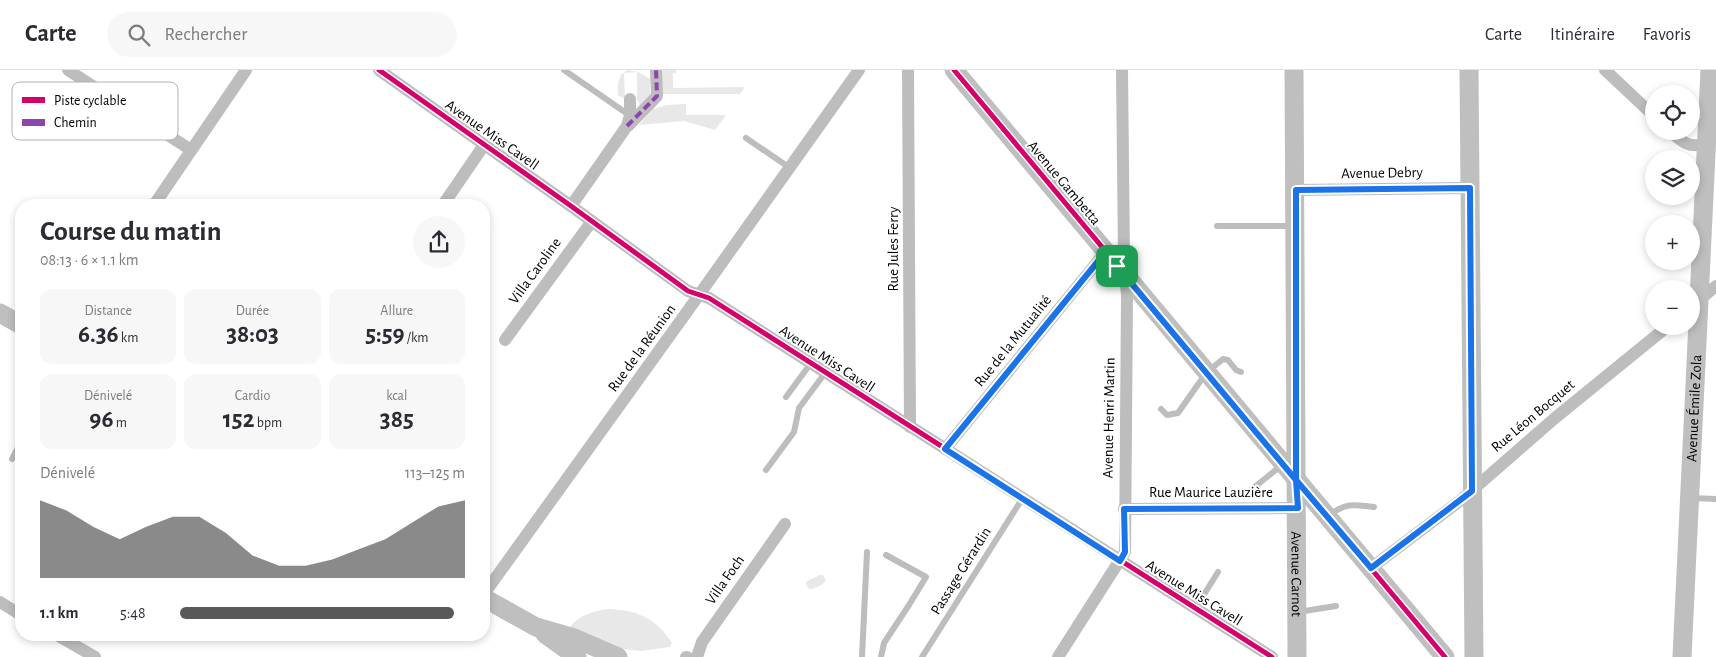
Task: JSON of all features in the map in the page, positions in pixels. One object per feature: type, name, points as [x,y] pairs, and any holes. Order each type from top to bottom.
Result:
[{"type":"street","points":[[68,70],[86,82]]},
{"type":"street","points":[[158,199],[246,70]]},
{"type":"street","name":"Avenue Miss Cavell","points":[[378,70],[688,291],[709,298],[1272,657]]},
{"type":"street","points":[[571,206],[629,121],[657,96],[656,70]]},
{"type":"street","name":"Rue de la Réunion","points":[[490,586],[700,295],[859,70]]},
{"type":"street","name":"Rue Jules Ferry","points":[[908,70],[910,427]]},
{"type":"street","name":"Avenue Gambetta","points":[[954,70],[1445,657]]},
{"type":"street","name":"Avenue Henri Martin","points":[[1120,561],[1125,552],[1127,295],[1116,265],[1124,256],[1122,70]]},
{"type":"street","name":"Avenue Carnot","points":[[1294,70],[1296,480],[1298,508],[1297,657]]},
{"type":"street","points":[[1468,70],[1474,657]]},
{"type":"street","points":[[1605,70],[1645,108]]},
{"type":"street","name":"Avenue Émile Zola","points":[[1697,280],[1711,137],[1709,79]]},
{"type":"street","points":[[629,121],[630,99]]},
{"type":"street","points":[[1680,140],[1696,147],[1711,137]]},
{"type":"street","points":[[176,140],[191,150]]},
{"type":"street","points":[[448,199],[484,145]]},
{"type":"street","name":"Avenue Debry","points":[[1296,190],[1470,188]]},
{"type":"street","name":"Villa Caroline","points":[[505,340],[592,221]]},
{"type":"street","name":"Rue de la Mutualité","points":[[945,449],[1099,260],[1116,265]]},
{"type":"street","points":[[1700,299],[1716,286]]},
{"type":"street","points":[[0,313],[15,322]]},
{"type":"street","name":"Rue Léon Bocquet","points":[[1371,568],[1472,491],[1555,418],[1657,335]]},
{"type":"street","name":"Avenue Émile Zola","points":[[1682,657],[1690,498],[1694,335]]},
{"type":"street","name":"Rue Maurice Lauzière","points":[[1124,509],[1298,508]]},
{"type":"street","name":"Villa Foch","points":[[695,657],[702,642],[785,524]]},
{"type":"street","points":[[1058,657],[1120,561]]},
{"type":"street","points":[[490,601],[536,627],[577,657]]},
{"type":"street","points":[[0,602],[15,611]]},
{"type":"street","points":[[536,627],[574,638],[618,657]]},
{"type":"street","points":[[67,641],[95,657]]},
{"type":"street","points":[[686,657],[695,657]]},
{"type":"lane","points":[[564,70],[629,121]]},
{"type":"lane","points":[[746,138],[790,168]]},
{"type":"lane","points":[[1217,226],[1296,226]]},
{"type":"lane","points":[[1160,409],[1167,415],[1178,413],[1206,373],[1223,359],[1228,360],[1236,370],[1241,372]]},
{"type":"lane","points":[[786,397],[811,363]]},
{"type":"lane","points":[[766,470],[794,432],[799,408],[825,373]]},
{"type":"lane","points":[[12,459],[15,453]]},
{"type":"lane","points":[[1252,489],[1283,464]]},
{"type":"lane","points":[[1690,498],[1716,499]]},
{"type":"lane","name":"Passage Gérardin","points":[[922,657],[1022,499]]},
{"type":"lane","points":[[1327,517],[1338,509],[1352,504],[1374,507]]},
{"type":"lane","points":[[862,657],[867,552]]},
{"type":"lane","points":[[881,657],[884,642],[910,605],[926,577],[886,555]]},
{"type":"lane","points":[[1195,609],[1218,572]]},
{"type":"lane","points":[[1297,612],[1336,606]]},
{"type":"shaded area","points":[[628,70],[638,72],[650,79],[650,94],[640,105],[637,99],[637,72],[624,73],[625,99],[618,95],[620,77],[624,72]]},
{"type":"shaded area","points":[[661,70],[676,70],[676,73],[673,73],[673,88],[745,87],[740,94],[662,94]]},
{"type":"shaded area","points":[[686,104],[686,115],[726,115],[715,130],[684,121],[639,125],[653,109],[667,105]]},
{"type":"shaded area","points":[[823,575],[826,580],[825,582],[809,589],[806,584],[807,581]]},
{"type":"shaded area","points":[[608,609],[628,611],[645,617],[666,634],[672,643],[670,647],[641,651],[621,649],[569,628],[587,614]]},
{"type":"marked path","points":[[627,126],[657,96],[656,70]]},
{"type":"cycle path","points":[[379,70],[688,291],[709,298],[1272,657]]},
{"type":"cycle path","points":[[954,70],[1445,657]]},
{"type":"route","points":[[1117,266],[1107,254],[1099,260],[945,449],[1120,561],[1125,552],[1124,509],[1298,508],[1296,480],[1371,568],[1472,491],[1470,188],[1296,190],[1296,480],[1117,266]]}]
